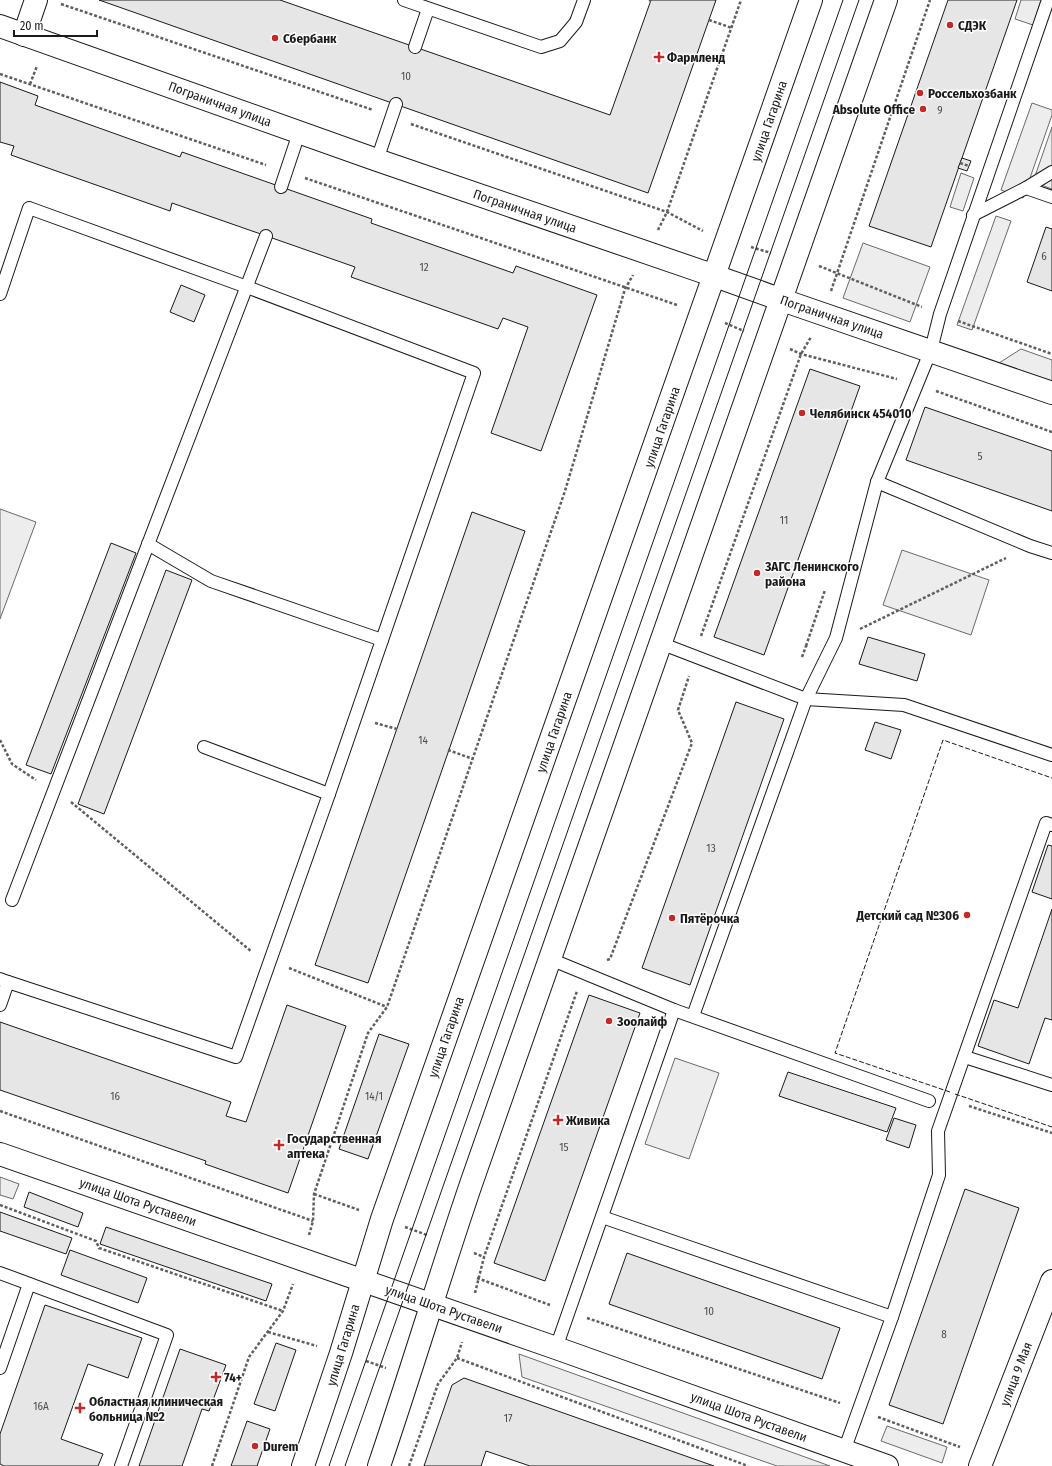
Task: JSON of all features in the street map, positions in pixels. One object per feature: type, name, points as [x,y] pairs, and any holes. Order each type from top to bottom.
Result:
[{"type":"main road","points":[[24,35],[36,0]]},
{"type":"main road","name":"улица Гагарина","points":[[303,1466],[341,1353],[362,1281],[385,1211],[702,314],[811,0]]},
{"type":"main road","points":[[379,1466],[410,1375],[430,1305],[660,643],[782,300],[886,0]]},
{"type":"main road","name":"Пограничная улица","points":[[0,26],[299,133],[1052,393]]},
{"type":"main road","name":"улица Шота Руставели","points":[[0,1154],[556,1348],[887,1466]]},
{"type":"main road","name":"улица 9 Мая","points":[[982,1461],[1052,1281]]},
{"type":"lane","points":[[404,0],[541,46],[560,41],[576,22],[584,0]]},
{"type":"lane","points":[[693,1016],[806,699],[836,638],[877,482],[918,385],[931,350],[940,314],[973,215],[1048,0]]},
{"type":"lane","points":[[415,47],[428,9]]},
{"type":"lane","points":[[377,160],[396,104]]},
{"type":"lane","points":[[281,187],[299,133]]},
{"type":"lane","points":[[973,215],[1026,188],[1052,172]]},
{"type":"lane","points":[[1026,188],[1052,197]]},
{"type":"lane","points":[[0,294],[29,208],[247,287],[474,373],[329,794],[236,1057],[4,980],[0,1005]]},
{"type":"lane","points":[[12,900],[266,236]]},
{"type":"lane","points":[[877,482],[1030,546],[1052,553]]},
{"type":"lane","points":[[148,544],[211,581],[382,640]]},
{"type":"lane","points":[[660,643],[806,699],[904,705],[1052,755]]},
{"type":"lane","points":[[204,747],[329,794]]},
{"type":"lane","points":[[844,1451],[892,1317],[939,1175],[938,1131],[1046,823],[1052,825]]},
{"type":"lane","points":[[550,959],[674,1010],[929,1101]]},
{"type":"lane","points":[[556,1348],[674,1010]]},
{"type":"lane","points":[[965,1057],[1052,1085]]},
{"type":"lane","points":[[602,1217],[892,1317]]},
{"type":"lane","points":[[0,1273],[167,1335],[121,1466]]},
{"type":"lane","points":[[0,1368],[29,1284]]},
{"type":"path","points":[[212,1466],[249,1357],[284,1311],[313,1222],[314,1194],[368,1033],[387,1007],[473,759],[565,491],[625,289],[667,212],[741,0]]},
{"type":"path","points":[[58,4],[667,212],[705,232],[770,253],[796,258],[836,271],[940,314],[1052,354]]},
{"type":"path","points":[[709,20],[732,28]]},
{"type":"path","points":[[0,74],[625,289],[702,314],[801,354],[918,385],[1052,432]]},
{"type":"path","points":[[788,691],[806,646],[853,632],[1030,546]]},
{"type":"path","points":[[409,1466],[438,1384],[457,1358],[471,1319],[477,1278],[584,972],[610,959],[692,743],[678,710],[689,675]]},
{"type":"path","points":[[0,740],[12,764],[89,816],[248,950],[387,1007]]},
{"type":"path","points":[[448,750],[473,759]]},
{"type":"path","points":[[949,1102],[958,1102],[1052,1133]]},
{"type":"path","points":[[0,1111],[313,1222]]},
{"type":"path","points":[[0,1205],[96,1241],[99,1248],[284,1311]]},
{"type":"path","points":[[477,1278],[568,1312],[859,1410],[982,1461]]},
{"type":"path","points":[[457,1358],[748,1466]]},
{"type":"shaded area","points":[[1021,0],[1041,0],[1033,25],[1015,19]]},
{"type":"shaded area","points":[[1032,103],[1052,110],[1052,115],[1023,198],[1001,190]]},
{"type":"shaded area","points":[[1052,127],[1052,189],[1033,182]]},
{"type":"shaded area","points":[[961,173],[974,178],[963,211],[950,207]]},
{"type":"shaded area","points":[[996,216],[1011,221],[972,330],[957,325]]},
{"type":"shaded area","points":[[863,243],[930,267],[910,322],[843,298]]},
{"type":"shaded area","points":[[1021,349],[1052,360],[1052,381],[999,363]]},
{"type":"shaded area","points":[[0,509],[36,522],[0,619]]},
{"type":"shaded area","points":[[902,550],[989,580],[971,635],[883,605]]},
{"type":"shaded area","points":[[675,1058],[719,1073],[689,1159],[645,1144]]},
{"type":"shaded area","points":[[0,1177],[19,1184],[13,1199],[0,1195]]},
{"type":"shaded area","points":[[519,1354],[830,1466],[777,1466],[522,1377]]},
{"type":"shaded area","points":[[887,1426],[947,1447],[942,1463],[881,1441]]},
{"type":"building","points":[[99,0],[280,0],[610,115],[651,0],[716,0],[648,193]]},
{"type":"building","points":[[948,0],[1017,0],[931,247],[869,226]]},
{"type":"building","points":[[0,82],[38,96],[35,105],[180,157],[182,152],[372,219],[371,223],[513,273],[516,266],[597,295],[541,451],[491,433],[528,327],[503,318],[498,329],[351,277],[355,267],[172,203],[170,211],[11,155],[14,146],[0,142]]},
{"type":"building","points":[[962,158],[971,161],[967,171],[958,168]]},
{"type":"building","points":[[1046,227],[1052,229],[1052,291],[1027,282]]},
{"type":"building","points":[[181,285],[205,295],[194,322],[170,312]]},
{"type":"building","points":[[810,369],[860,386],[764,655],[714,637]]},
{"type":"building","points":[[925,407],[1052,451],[1052,511],[906,460]]},
{"type":"building","points":[[472,512],[525,531],[368,983],[315,965]]},
{"type":"building","points":[[111,543],[136,553],[51,774],[26,765]]},
{"type":"building","points":[[166,570],[192,580],[104,814],[78,804]]},
{"type":"building","points":[[868,637],[925,654],[917,681],[859,664]]},
{"type":"building","points":[[736,702],[784,719],[690,985],[642,968]]},
{"type":"building","points":[[875,722],[901,730],[891,759],[865,750]]},
{"type":"building","points":[[1048,845],[1052,846],[1052,899],[1032,892]]},
{"type":"building","points":[[1052,909],[1052,1020],[1045,1018],[1029,1064],[978,1046],[994,1000],[1018,1008]]},
{"type":"building","points":[[589,995],[640,1013],[545,1281],[494,1263]]},
{"type":"building","points":[[287,1005],[346,1026],[288,1193],[205,1164],[206,1161],[0,1090],[0,1022],[231,1102],[226,1116],[246,1122]]},
{"type":"building","points":[[379,1034],[409,1044],[368,1159],[339,1149]]},
{"type":"building","points":[[788,1072],[896,1108],[887,1132],[779,1096]]},
{"type":"building","points":[[894,1118],[916,1125],[909,1148],[886,1140]]},
{"type":"building","points":[[965,1189],[1019,1208],[943,1424],[889,1405]]},
{"type":"building","points":[[29,1192],[83,1213],[78,1227],[24,1207]]},
{"type":"building","points":[[0,1212],[72,1238],[66,1254],[0,1231]]},
{"type":"building","points":[[106,1227],[272,1284],[266,1301],[100,1244]]},
{"type":"building","points":[[70,1250],[147,1278],[138,1303],[61,1275]]},
{"type":"building","points":[[627,1253],[840,1328],[822,1379],[609,1304]]},
{"type":"building","points":[[45,1305],[142,1338],[128,1378],[88,1364],[61,1439],[103,1454],[98,1466],[4,1466],[0,1464],[0,1434]]},
{"type":"building","points":[[276,1343],[296,1350],[275,1411],[254,1404]]},
{"type":"building","points":[[180,1349],[226,1365],[209,1411],[202,1409],[182,1466],[139,1466]]},
{"type":"building","points":[[464,1378],[714,1466],[530,1466],[486,1451],[481,1466],[424,1466],[452,1385]]},
{"type":"building","points":[[247,1421],[270,1429],[257,1466],[231,1466]]},
{"type":"tram line","points":[[329,1466],[843,0]]},
{"type":"tram line","points":[[345,1466],[859,0]]},
{"type":"fence","points":[[950,1092],[835,1053],[943,740],[1052,778]]},
{"type":"fence","points":[[955,1094],[1052,1127]]},
{"type":"place","name":"СДЭК","points":[[950,25]]},
{"type":"place","name":"Сбербанк","points":[[275,38]]},
{"type":"place","name":"Фармленд","points":[[659,57]]},
{"type":"place","name":"Россельхозбанк","points":[[920,93]]},
{"type":"place","name":"Absolute Office","points":[[923,109]]},
{"type":"place","name":"Челябинск 454010","points":[[802,413]]},
{"type":"place","name":"ЗАГС Ленинского района","points":[[757,573]]},
{"type":"place","name":"Детский сад №306","points":[[967,915]]},
{"type":"place","name":"Пятёрочка","points":[[672,918]]},
{"type":"place","name":"Зоолайф","points":[[609,1021]]},
{"type":"place","name":"Живика","points":[[558,1120]]},
{"type":"place","name":"Государственная аптека","points":[[279,1145]]},
{"type":"place","name":"74+","points":[[216,1377]]},
{"type":"place","name":"Областная клиническая больница №2","points":[[80,1408]]},
{"type":"place","name":"Durem","points":[[255,1446]]}]
